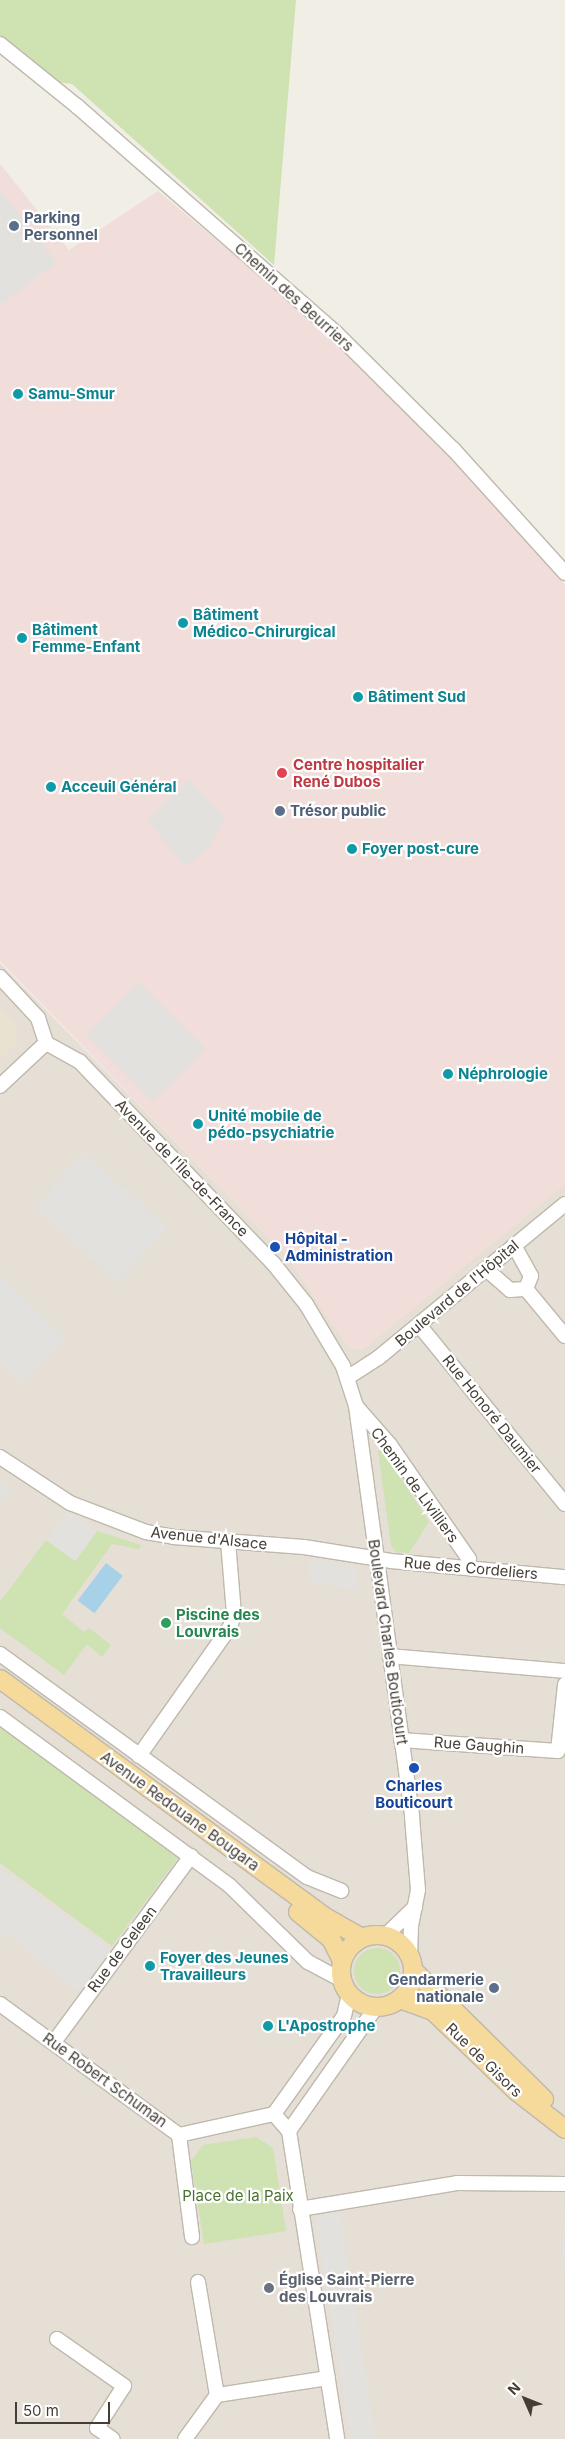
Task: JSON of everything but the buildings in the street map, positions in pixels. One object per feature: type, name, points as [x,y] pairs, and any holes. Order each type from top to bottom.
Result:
[{"type":"main road","name":"Avenue Redouane Bougara","points":[[0,1679],[341,1928],[362,1938]]},
{"type":"main road","name":"Avenue Redouane Bougara","points":[[0,1692],[320,1928],[331,1939],[342,1961]]},
{"type":"main road","points":[[385,1936],[395,1940],[412,1964],[412,1981],[400,1999],[376,2008],[366,2006],[345,1987],[342,1961],[350,1948],[362,1938],[385,1936]]},
{"type":"main road","name":"Rue de Gisors","points":[[412,1964],[532,2089],[565,2115]]},
{"type":"main road","name":"Rue de Gisors","points":[[400,1999],[433,2011],[516,2091],[565,2129]]},
{"type":"street","name":"Chemin des Beurriers","points":[[0,44],[78,107],[336,333],[453,449],[565,573]]},
{"type":"street","points":[[0,977],[38,1018],[46,1044],[0,1086]]},
{"type":"street","name":"Avenue de l'Île-de-France","points":[[46,1044],[80,1062],[273,1263],[306,1304],[347,1378]]},
{"type":"street","name":"Boulevard de l'Hôpital","points":[[347,1378],[378,1358],[565,1204]]},
{"type":"street","points":[[514,1245],[532,1276],[526,1289]]},
{"type":"street","points":[[486,1269],[510,1290],[526,1289]]},
{"type":"street","points":[[526,1289],[565,1336]]},
{"type":"street","name":"Rue Honoré Daumier","points":[[418,1325],[565,1504]]},
{"type":"street","name":"Boulevard Charles Bouticourt","points":[[347,1378],[356,1406],[401,1740],[418,1890],[415,1906],[412,1964]]},
{"type":"street","name":"Chemin de Livilliers","points":[[356,1406],[390,1445],[468,1559],[469,1567]]},
{"type":"street","name":"Avenue d'Alsace","points":[[0,1457],[51,1493],[109,1520],[173,1537],[304,1547],[377,1558]]},
{"type":"street","points":[[139,1756],[232,1621],[228,1541]]},
{"type":"street","name":"Rue des Cordeliers","points":[[377,1558],[565,1576]]},
{"type":"street","name":"Avenue Redouane Bougara","points":[[0,1654],[307,1877],[341,1892]]},
{"type":"street","points":[[390,1656],[565,1671]]},
{"type":"street","name":"Rue Gaughin","points":[[401,1740],[558,1751],[565,1684]]},
{"type":"street","name":"Avenue Redouane Bougara","points":[[0,1717],[230,1886],[308,1962],[345,1987]]},
{"type":"street","name":"Rue de Geleen","points":[[54,2042],[191,1856]]},
{"type":"street","points":[[301,1899],[307,1877]]},
{"type":"street","points":[[385,1936],[415,1906]]},
{"type":"street","points":[[337,2439],[289,2131],[274,2114],[344,2016],[345,1987]]},
{"type":"street","name":"Rue Robert Schuman","points":[[0,2004],[179,2135],[274,2114]]},
{"type":"street","points":[[289,2131],[376,2008]]},
{"type":"street","points":[[179,2135],[192,2238]]},
{"type":"street","points":[[300,2209],[457,2184],[565,2184]]},
{"type":"street","points":[[198,2282],[217,2395]]},
{"type":"street","points":[[57,2339],[124,2386],[97,2428],[112,2439]]},
{"type":"street","points":[[185,2439],[217,2395],[328,2378]]},
{"type":"shaded area","name":"Centre hospitalier René Dubos","points":[[0,164],[69,250],[158,191],[334,339],[430,433],[565,585],[565,1184],[363,1349],[349,1348],[287,1256],[0,961]]},
{"type":"shaded area","name":"Parking Personnel","points":[[0,190],[57,262],[0,306]]},
{"type":"shaded area","points":[[189,779],[225,817],[209,847],[190,863],[182,864],[148,821]]},
{"type":"shaded area","points":[[0,963],[287,1256],[349,1348],[363,1349],[565,1184],[565,2439],[0,2439]]},
{"type":"shaded area","points":[[139,982],[205,1048],[152,1102],[86,1035]]},
{"type":"shaded area","points":[[0,1006],[16,1023],[16,1044],[0,1060]]},
{"type":"shaded area","points":[[85,1152],[168,1229],[117,1283],[35,1206]]},
{"type":"shaded area","points":[[0,1274],[66,1339],[22,1383],[0,1361]]},
{"type":"shaded area","points":[[0,1481],[11,1489],[0,1505]]},
{"type":"shaded area","points":[[68,1510],[97,1531],[75,1561],[46,1540]]},
{"type":"shaded area","points":[[309,1558],[356,1567],[357,1590],[309,1582]]},
{"type":"shaded area","points":[[0,1868],[110,1949],[79,1991],[0,1930]]},
{"type":"shaded area","points":[[565,2200],[565,2268],[561,2267]]},
{"type":"shaded area","points":[[340,2213],[376,2439],[350,2439],[315,2217]]},
{"type":"green space","points":[[0,0],[296,0],[274,265],[72,84],[57,82],[0,35]]},
{"type":"green space","points":[[382,1449],[429,1522],[409,1553],[396,1552],[391,1545],[378,1451]]},
{"type":"green space","points":[[97,1531],[141,1545],[139,1549],[112,1544],[62,1614],[84,1632],[89,1628],[111,1645],[102,1657],[87,1644],[64,1675],[0,1628],[0,1602],[46,1540],[75,1561]]},
{"type":"green space","points":[[0,1726],[178,1858],[112,1946],[0,1863]]},
{"type":"green space","points":[[377,1948],[390,1952],[396,1958],[400,1971],[396,1984],[390,1990],[377,1994],[364,1990],[358,1984],[354,1971],[358,1958],[364,1952]]},
{"type":"green space","name":"Place de la Paix","points":[[256,2137],[273,2148],[286,2231],[204,2244],[191,2161],[203,2145]]},
{"type":"water","points":[[106,1563],[123,1576],[94,1613],[78,1601]]},
{"type":"place","name":"Parking Personnel","points":[[14,226]]},
{"type":"place","name":"Samu-Smur","points":[[18,394]]},
{"type":"place","name":"Bâtiment Médico-Chirurgical","points":[[183,623]]},
{"type":"place","name":"Bâtiment Femme-Enfant","points":[[22,638]]},
{"type":"place","name":"Bâtiment Sud","points":[[358,697]]},
{"type":"place","name":"Centre hospitalier René Dubos","points":[[282,773]]},
{"type":"place","name":"Acceuil Général","points":[[51,787]]},
{"type":"place","name":"Trésor public","points":[[280,811]]},
{"type":"place","name":"Foyer post-cure","points":[[352,849]]},
{"type":"place","name":"Néphrologie","points":[[448,1074]]},
{"type":"place","name":"Unité mobile de pédo-psychiatrie","points":[[198,1124]]},
{"type":"place","name":"Hôpital - Administration","points":[[275,1247]]},
{"type":"place","name":"Piscine des Louvrais","points":[[166,1623]]},
{"type":"place","name":"Charles Bouticourt","points":[[414,1768]]},
{"type":"place","name":"Foyer des Jeunes Travailleurs","points":[[150,1966]]},
{"type":"place","name":"Gendarmerie nationale","points":[[494,1988]]},
{"type":"place","name":"L'Apostrophe","points":[[268,2026]]},
{"type":"place","name":"Église Saint-Pierre des Louvrais","points":[[269,2288]]}]
